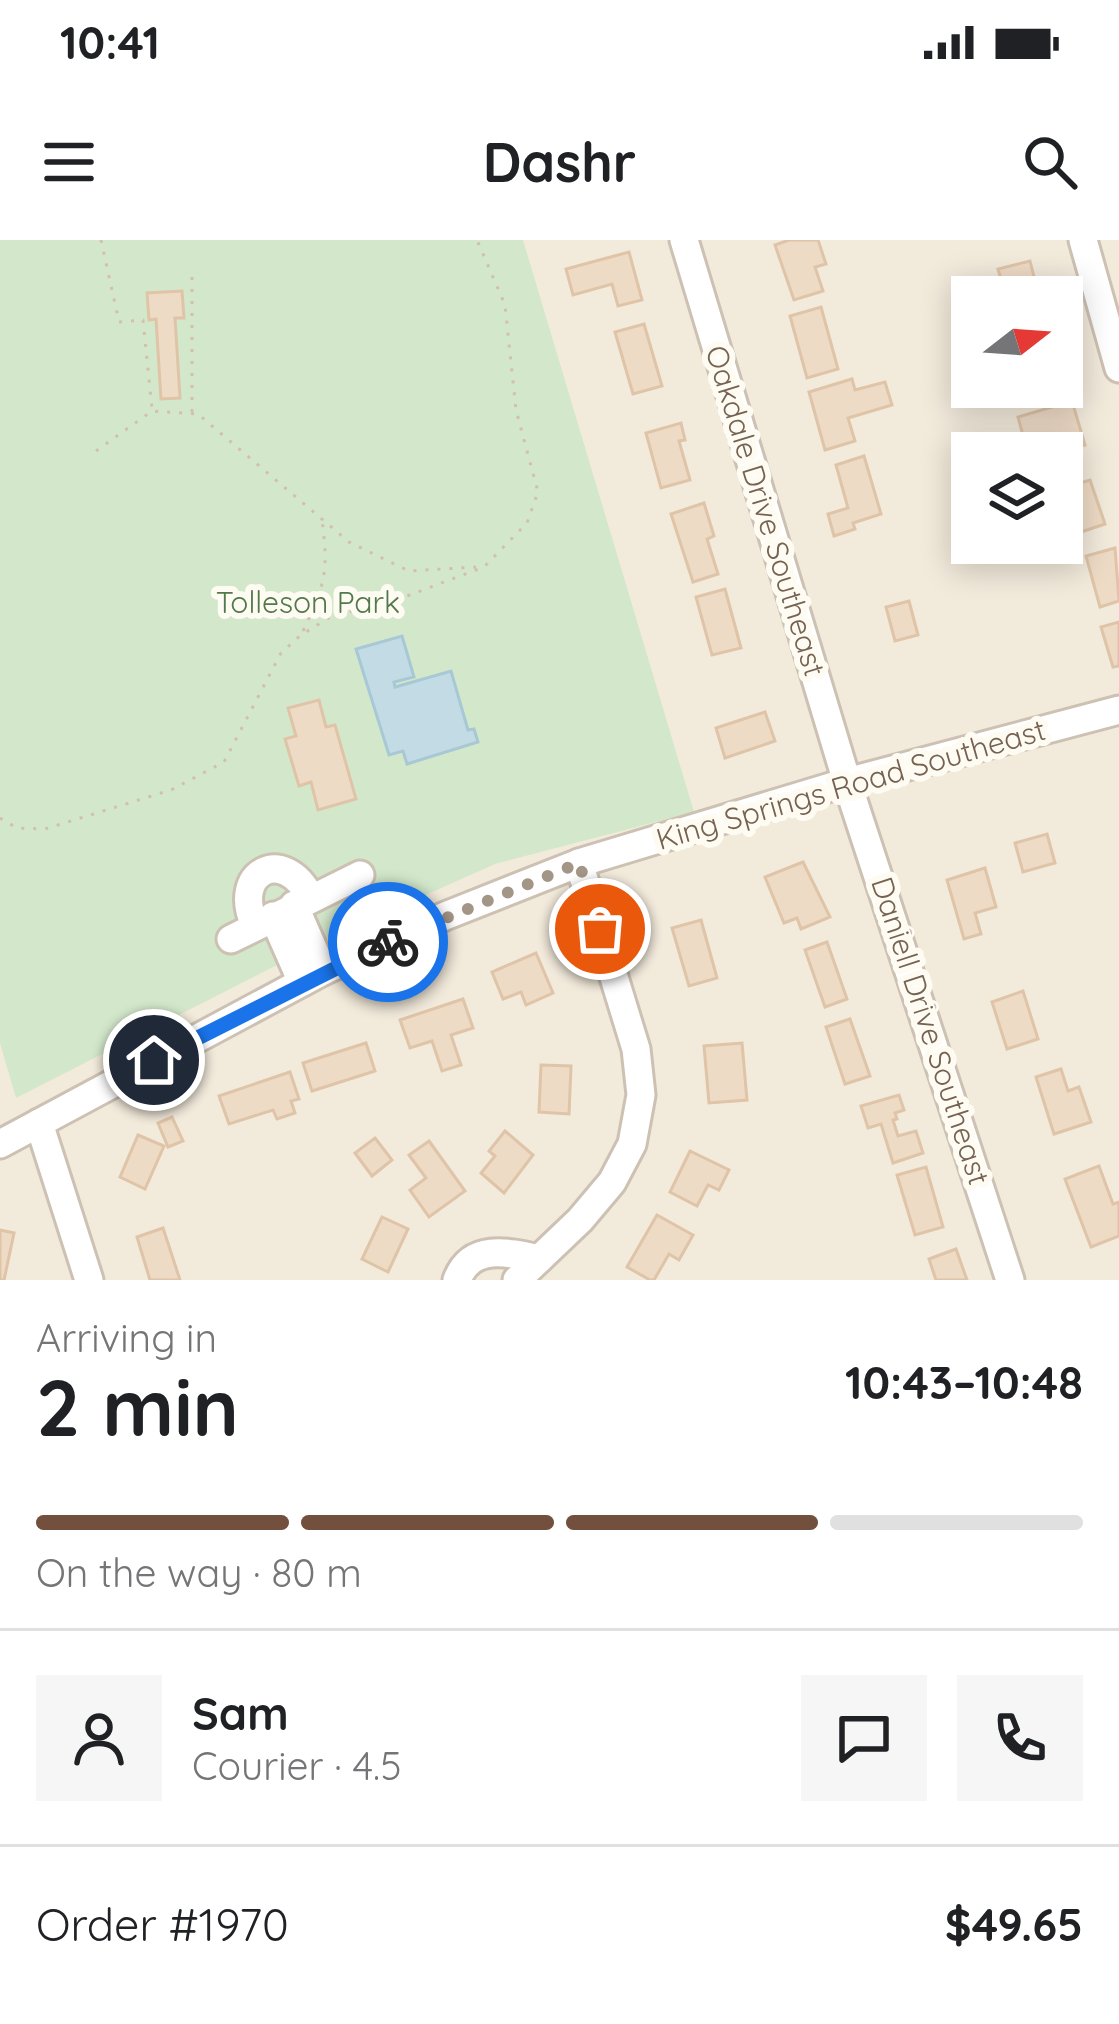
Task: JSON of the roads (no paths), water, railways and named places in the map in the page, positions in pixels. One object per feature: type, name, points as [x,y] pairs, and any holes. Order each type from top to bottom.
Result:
[{"type":"street","name":"Oakdale Drive Southeast","points":[[684,240],[847,782]]},
{"type":"street","points":[[1083,240],[1119,368]]},
{"type":"street","name":"King Springs Road Southeast","points":[[0,1144],[313,977],[445,916],[579,863],[847,782],[1119,710]]},
{"type":"street","name":"Daniell Drive Southeast","points":[[847,782],[1010,1280]]},
{"type":"street","points":[[517,1280],[612,1182],[632,1144],[641,1094],[636,1048],[579,863]]},
{"type":"street","points":[[313,977],[273,916],[360,875]]},
{"type":"street","points":[[39,1123],[89,1280]]},
{"type":"street","points":[[457,1280],[476,1256],[501,1250],[538,1259]]},
{"type":"water","points":[[402,636],[414,677],[394,682],[395,687],[451,671],[468,730],[474,729],[478,742],[407,764],[403,751],[389,755],[356,649]]},
{"type":"park label","name":"Tolleson Park","points":[[308,603]]}]
